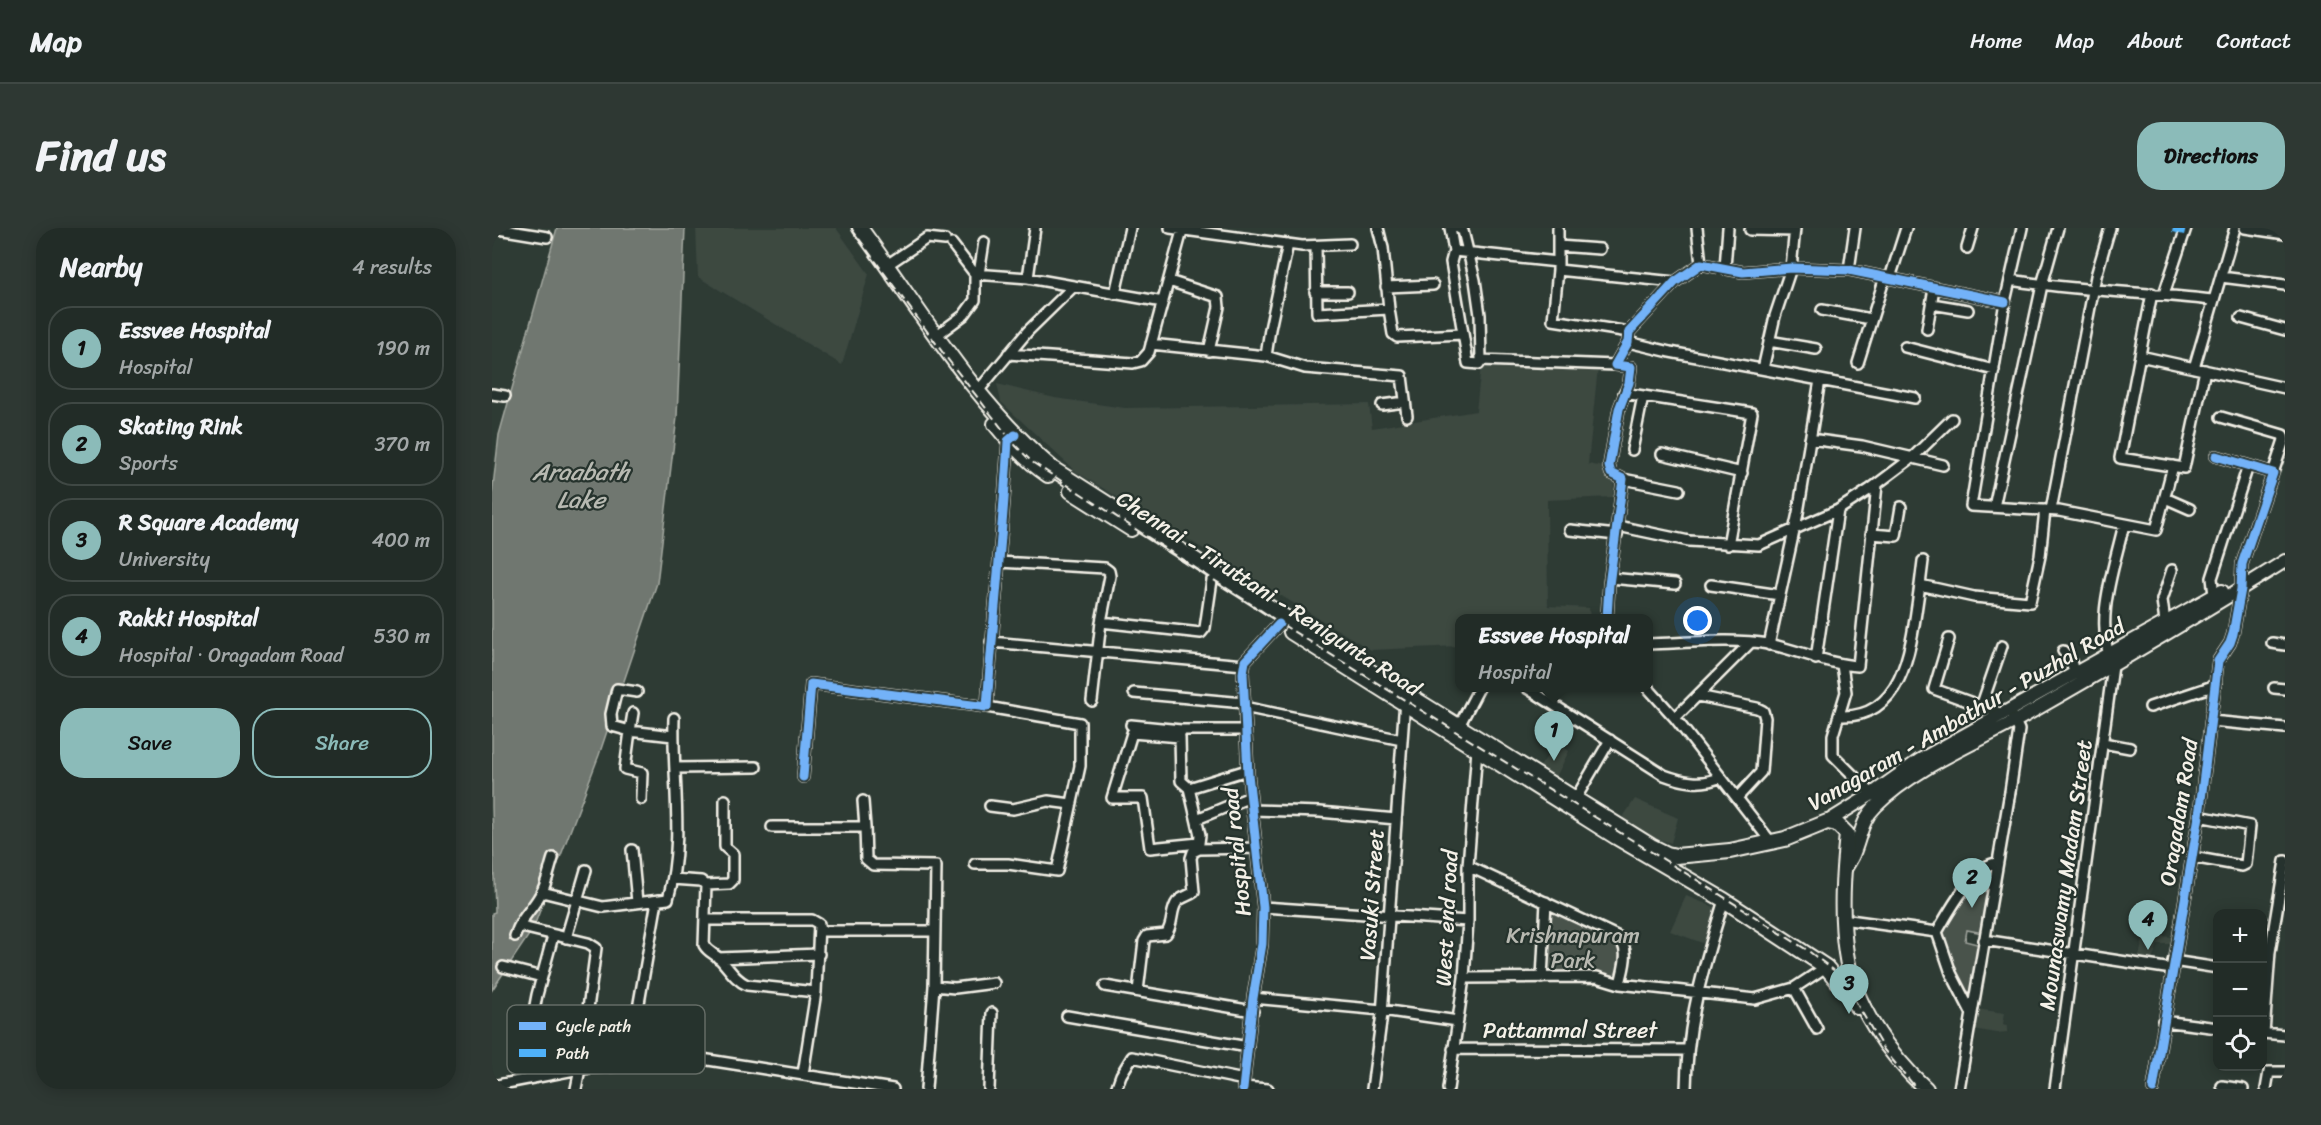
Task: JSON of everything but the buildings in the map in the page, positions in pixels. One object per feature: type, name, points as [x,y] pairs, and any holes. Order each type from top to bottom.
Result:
[{"type":"highway","name":"Chennai - Tiruttani - Renigunta Road","points":[[848,228],[957,375],[1012,438],[1023,444],[1053,469],[1405,699],[1459,726],[1480,745],[1576,798],[1651,846],[1667,854],[1685,855]]},
{"type":"highway","name":"Chennai - Tiruttani - Renigunta Road","points":[[860,228],[1028,462],[1279,624],[1480,745],[1616,837],[1724,900],[1826,968],[1851,997],[1883,1053],[1913,1089]]},
{"type":"highway","points":[[1827,822],[1837,824],[1847,834],[1842,919],[1846,952],[1859,995],[1884,1043],[1900,1064],[1926,1089]]},
{"type":"highway","name":"Vanagaram - Ambathur - Puzhal Road","points":[[1685,855],[1731,851],[1771,842],[1827,822]]},
{"type":"highway","points":[[1685,855],[1680,864],[1690,879]]},
{"type":"highway","points":[[1826,968],[1846,952]]},
{"type":"main road","name":"Vanagaram - Ambathur - Puzhal Road","points":[[1844,871],[1854,855],[1859,832],[1867,816],[1898,787],[1962,749],[2074,672],[2110,660],[2165,622],[2214,595],[2241,584],[2285,554]]},
{"type":"main road","name":"Vanagaram - Ambathur - Puzhal Road","points":[[1827,822],[1920,760],[2110,660],[2285,561]]},
{"type":"street","points":[[492,228],[547,237]]},
{"type":"street","points":[[1028,278],[1035,228]]},
{"type":"street","points":[[1115,294],[1130,228]]},
{"type":"street","points":[[1170,228],[1288,244],[1316,246],[1350,244]]},
{"type":"street","points":[[1378,228],[1383,248],[1393,334],[1397,337],[1463,334]]},
{"type":"street","points":[[1450,228],[1454,250],[1450,262],[1468,363],[1479,364],[1481,360],[1478,303],[1462,229]]},
{"type":"street","points":[[1558,228],[1558,266],[1552,320],[1628,337],[1670,352],[1915,398]]},
{"type":"street","points":[[1697,228],[1701,264]]},
{"type":"street","points":[[1725,268],[1728,228]]},
{"type":"street","points":[[1849,270],[1855,228]]},
{"type":"street","points":[[1858,363],[1871,319],[1906,228]]},
{"type":"street","points":[[1967,248],[1973,228]]},
{"type":"street","points":[[2022,228],[2005,302],[1971,506],[2048,510],[2156,530],[2173,466]]},
{"type":"street","points":[[1994,507],[2042,285],[2058,228]]},
{"type":"street","points":[[1920,585],[1974,597],[2030,602],[2099,262],[2110,228]]},
{"type":"street","points":[[2164,294],[2186,230],[2173,228]]},
{"type":"street","points":[[2194,368],[2212,300],[2222,277],[2235,228]]},
{"type":"street","points":[[2245,228],[2285,234]]},
{"type":"street","points":[[1750,230],[1795,230],[1791,268],[1763,369]]},
{"type":"street","points":[[1008,354],[1133,363],[1146,357],[1182,231]]},
{"type":"street","points":[[887,265],[927,238],[948,242],[977,274],[1028,278],[1163,302]]},
{"type":"street","points":[[937,335],[973,306],[984,242]]},
{"type":"street","points":[[1266,356],[1288,244]]},
{"type":"street","points":[[1316,246],[1317,313],[1389,309]]},
{"type":"street","points":[[1558,246],[1600,249]]},
{"type":"street","points":[[1454,250],[1675,282]]},
{"type":"street","points":[[1615,364],[1628,337],[1675,282],[1701,264],[1743,272],[1791,268],[1849,270],[2005,302]]},
{"type":"street","points":[[2222,277],[2285,285]]},
{"type":"street","points":[[2010,280],[2042,285],[2212,300]]},
{"type":"street","points":[[1169,281],[1218,297],[1219,307],[1209,351]]},
{"type":"street","points":[[1386,287],[1433,285]]},
{"type":"street","points":[[978,391],[1028,331],[1074,286]]},
{"type":"street","points":[[1927,329],[1934,288]]},
{"type":"street","points":[[1315,292],[1348,292]]},
{"type":"street","points":[[2152,293],[2120,458],[2184,468],[2205,370]]},
{"type":"street","points":[[1932,304],[1968,310]]},
{"type":"street","points":[[1822,310],[1871,319]]},
{"type":"street","points":[[2241,318],[2285,330]]},
{"type":"street","points":[[1769,341],[1816,349]]},
{"type":"street","points":[[1151,344],[1266,356],[1305,368],[1402,376],[1407,416]]},
{"type":"street","points":[[1905,347],[1994,370]]},
{"type":"street","points":[[2140,356],[2285,388]]},
{"type":"street","points":[[1481,360],[1615,364],[1631,367],[1629,382],[1619,409],[1609,466],[1611,473],[1623,479],[1678,490]]},
{"type":"street","points":[[1769,645],[1798,513],[1820,380]]},
{"type":"street","points":[[1624,393],[1750,411],[1752,414],[1728,544]]},
{"type":"street","points":[[492,394],[505,396]]},
{"type":"street","points":[[1632,450],[1643,396]]},
{"type":"street","points":[[1382,405],[1405,402]]},
{"type":"street","name":"Oragadam Road","points":[[2153,1089],[2173,965],[2202,817],[2218,660],[2230,643],[2233,634],[2242,564],[2284,440],[2283,435],[2221,417]]},
{"type":"street","points":[[1570,530],[1618,530],[1689,541],[1759,545],[1838,510],[1913,457],[1952,419]]},
{"type":"street","points":[[987,707],[991,642],[1012,438]]},
{"type":"street","points":[[1810,439],[1862,446],[1943,465]]},
{"type":"street","points":[[1662,454],[1742,472]]},
{"type":"street","points":[[2216,456],[2273,473]]},
{"type":"street","points":[[2214,595],[2212,578],[2248,466]]},
{"type":"street","points":[[1607,614],[1623,479]]},
{"type":"street","points":[[1653,645],[1751,642],[1842,665],[1858,666],[1876,485]]},
{"type":"street","points":[[2164,498],[2190,509]]},
{"type":"street","points":[[1871,534],[1896,536],[1901,507]]},
{"type":"street","points":[[1816,659],[1838,510]]},
{"type":"street","name":"Mounaswamy Madam Street","points":[[2055,1089],[2103,743],[2110,660],[2105,639],[2105,607],[2124,524]]},
{"type":"street","points":[[1840,717],[1860,714],[1875,706],[1897,686],[1908,652],[1923,561]]},
{"type":"street","points":[[999,562],[1105,568],[1109,571],[1092,701]]},
{"type":"street","points":[[2165,622],[2162,600],[2172,570]]},
{"type":"street","points":[[1610,578],[1675,584]]},
{"type":"street","points":[[1101,622],[1201,633],[1205,628],[1212,580]]},
{"type":"street","points":[[1711,585],[1780,595]]},
{"type":"street","points":[[991,642],[1244,665],[1251,654],[1279,624]]},
{"type":"street","points":[[1949,639],[1934,688],[2009,715],[2019,730],[1959,1089]]},
{"type":"street","points":[[1675,718],[1751,642]]},
{"type":"street","points":[[2272,643],[2285,645]]},
{"type":"street","points":[[1981,706],[2002,646]]},
{"type":"street","points":[[2062,651],[2071,662],[2074,672]]},
{"type":"street","name":"Hospital road","points":[[1244,665],[1243,771],[1246,799],[1252,810],[1263,907],[1262,944],[1253,998],[1244,1085]]},
{"type":"street","points":[[1842,665],[1846,692],[1833,735],[1833,755],[1872,794]]},
{"type":"street","points":[[803,777],[811,684],[987,707],[1080,723],[1080,766],[1057,871],[1008,864],[975,864]]},
{"type":"street","points":[[2150,707],[2216,685]]},
{"type":"street","points":[[2274,688],[2285,689]]},
{"type":"street","points":[[638,692],[617,689],[611,714],[612,726],[630,731],[673,736]]},
{"type":"street","points":[[1459,726],[1476,692]]},
{"type":"street","points":[[1535,692],[1664,775],[1700,782],[1721,777]]},
{"type":"street","points":[[1652,692],[1771,842]]},
{"type":"street","points":[[1134,693],[1244,705],[1402,740]]},
{"type":"street","points":[[1698,696],[1757,708],[1763,711],[1766,718],[1761,772],[1737,798]]},
{"type":"street","name":"Vasuki Street","points":[[1372,1089],[1382,1010],[1405,699]]},
{"type":"street","points":[[633,713],[625,769],[642,773],[641,799]]},
{"type":"street","points":[[542,892],[603,907],[668,899],[674,879],[677,808],[674,718]]},
{"type":"street","points":[[2211,721],[2285,728]]},
{"type":"street","points":[[1131,725],[1244,730]]},
{"type":"street","points":[[1132,733],[1180,737],[1181,781],[1189,788],[1200,835],[1199,843],[1150,848],[1143,798],[1112,798],[1132,733]]},
{"type":"street","points":[[1576,798],[1610,740]]},
{"type":"street","points":[[2103,743],[2130,748]]},
{"type":"street","name":"West end road","points":[[1448,1089],[1464,978],[1468,921],[1468,866],[1480,745]]},
{"type":"street","points":[[675,768],[756,767]]},
{"type":"street","points":[[1189,788],[1243,771]]},
{"type":"street","points":[[1197,819],[1246,799]]},
{"type":"street","points":[[674,879],[701,881],[706,885],[729,884],[733,880],[733,854],[725,847],[725,801]]},
{"type":"street","points":[[863,801],[866,859],[873,865],[936,866],[934,986],[926,1089]]},
{"type":"street","points":[[990,806],[1013,809],[1048,801],[1071,804]]},
{"type":"street","points":[[1252,810],[1320,812],[1396,819]]},
{"type":"street","points":[[2195,858],[2242,866],[2246,864],[2250,826],[2202,817]]},
{"type":"street","points":[[772,826],[865,827]]},
{"type":"street","points":[[1138,991],[1144,941],[1147,936],[1166,934],[1171,926],[1179,899],[1192,894],[1194,889],[1191,858],[1193,852],[1198,849],[1256,848]]},
{"type":"street","points":[[632,850],[637,902]]},
{"type":"street","points":[[515,936],[522,918],[542,892],[554,858]]},
{"type":"street","points":[[2264,1017],[2270,952],[2285,861]]},
{"type":"street","points":[[1937,932],[1956,901],[1980,871],[1987,865],[1996,863]]},
{"type":"street","points":[[1468,866],[1617,936],[1624,942],[1626,954],[1620,984]]},
{"type":"street","points":[[566,938],[586,870]]},
{"type":"street","points":[[706,885],[704,945],[708,952],[718,957],[732,975],[747,985],[816,992]]},
{"type":"street","points":[[1686,1089],[1687,1050],[1697,991],[1724,900]]},
{"type":"street","points":[[639,1005],[657,901]]},
{"type":"street","points":[[1542,978],[1546,902]]},
{"type":"street","points":[[1263,907],[1468,921]]},
{"type":"street","points":[[1842,919],[1937,932]]},
{"type":"street","points":[[706,920],[812,920],[819,924],[816,992],[803,1074]]},
{"type":"street","points":[[526,928],[594,945],[596,948],[588,1005]]},
{"type":"street","points":[[820,931],[935,931]]},
{"type":"street","points":[[1937,932],[1951,973],[1972,1014]]},
{"type":"street","points":[[536,1005],[553,936]]},
{"type":"street","points":[[1984,940],[2075,954],[2213,968]]},
{"type":"street","points":[[718,957],[819,954]]},
{"type":"street","points":[[503,967],[542,977]]},
{"type":"street","points":[[1464,978],[1597,977],[1620,984],[1755,999],[1794,988],[1826,968]]},
{"type":"street","points":[[934,986],[955,988],[994,983]]},
{"type":"street","points":[[1105,986],[1253,1011]]},
{"type":"street","points":[[1794,988],[1816,1029]]},
{"type":"street","points":[[1253,998],[1382,1010],[1458,1021]]},
{"type":"street","points":[[989,1089],[992,1013]]},
{"type":"street","points":[[1067,1016],[1248,1047]]},
{"type":"street","points":[[2163,1021],[2213,1027]]},
{"type":"street","points":[[2267,1033],[2285,1035]]},
{"type":"street","name":"Pattammal Street","points":[[1453,1049],[1687,1050]]},
{"type":"street","points":[[1116,1089],[1132,1057],[1268,1089]]},
{"type":"street","points":[[705,1059],[803,1074],[851,1085],[893,1089]]},
{"type":"street","points":[[2266,1089],[2269,1072],[2285,1072]]},
{"type":"street","points":[[529,1074],[529,1079]]},
{"type":"street","points":[[492,1086],[554,1074]]},
{"type":"street","points":[[576,1089],[579,1074]]},
{"type":"street","points":[[2222,1086],[2243,1089]]},
{"type":"shaded area","points":[[696,228],[836,228],[869,274],[842,365],[698,277]]},
{"type":"shaded area","points":[[1481,365],[1598,367],[1588,464],[1615,469],[1613,497],[1547,500],[1548,606],[1589,608],[1590,614],[1455,614],[1455,646],[1371,650],[1076,472],[1001,402],[997,384],[1055,398],[1125,408],[1369,404],[1372,428],[1476,411]]},
{"type":"shaded area","points":[[1557,742],[1569,751],[1555,779],[1539,768]]},
{"type":"shaded area","points":[[1635,799],[1678,818],[1671,843],[1647,836],[1621,820]]},
{"type":"shaded area","points":[[1686,896],[1717,908],[1705,944],[1670,931]]},
{"type":"shaded area","points":[[2144,934],[2171,937],[2170,944],[2158,944],[2152,960],[2139,957]]},
{"type":"shaded area","points":[[1976,1009],[2005,1013],[2003,1024],[2008,1026],[2007,1032],[1997,1033],[1972,1029]]},
{"type":"green space","points":[[1990,866],[1994,869],[1983,933],[1967,930],[1965,941],[1981,945],[1971,1004],[1961,993],[1940,931],[1957,902]]},
{"type":"green space","name":"Krishnapuram Park","points":[[1548,906],[1614,936],[1624,953],[1618,981],[1544,975]]},
{"type":"water","name":"Araabath Lake","points":[[557,228],[685,228],[677,417],[657,583],[599,755],[533,929],[492,990],[492,913],[495,912],[492,807],[492,495],[499,435]]},
{"type":"railway","points":[[851,228],[946,357],[1014,444],[1032,462],[1291,630],[1807,950],[1840,975],[1884,1050],[1917,1089]]},
{"type":"marked path","points":[[2173,228],[2185,231]]},
{"type":"cycle path","points":[[1607,614],[1623,479],[1611,473],[1609,466],[1619,409],[1629,383],[1631,367],[1615,365],[1628,342],[1629,332],[1675,282],[1701,264],[1743,272],[1791,268],[1849,270],[2005,302]]},
{"type":"cycle path","points":[[803,777],[811,684],[987,707],[1008,441],[1015,435]]},
{"type":"cycle path","points":[[2153,1089],[2199,816],[2218,661],[2233,634],[2241,589],[2242,564],[2273,473],[2216,456]]},
{"type":"cycle path","points":[[1243,1089],[1253,998],[1262,944],[1263,907],[1248,774],[1243,673],[1245,661],[1279,624]]},
{"type":"place","name":"Essvee Hospital","points":[[1554,761]]},
{"type":"place","name":"Skating Rink","points":[[1972,908]]},
{"type":"place","name":"Rakki Hospital","points":[[2148,950]]},
{"type":"place","name":"R Square Academy","points":[[1849,1014]]}]
